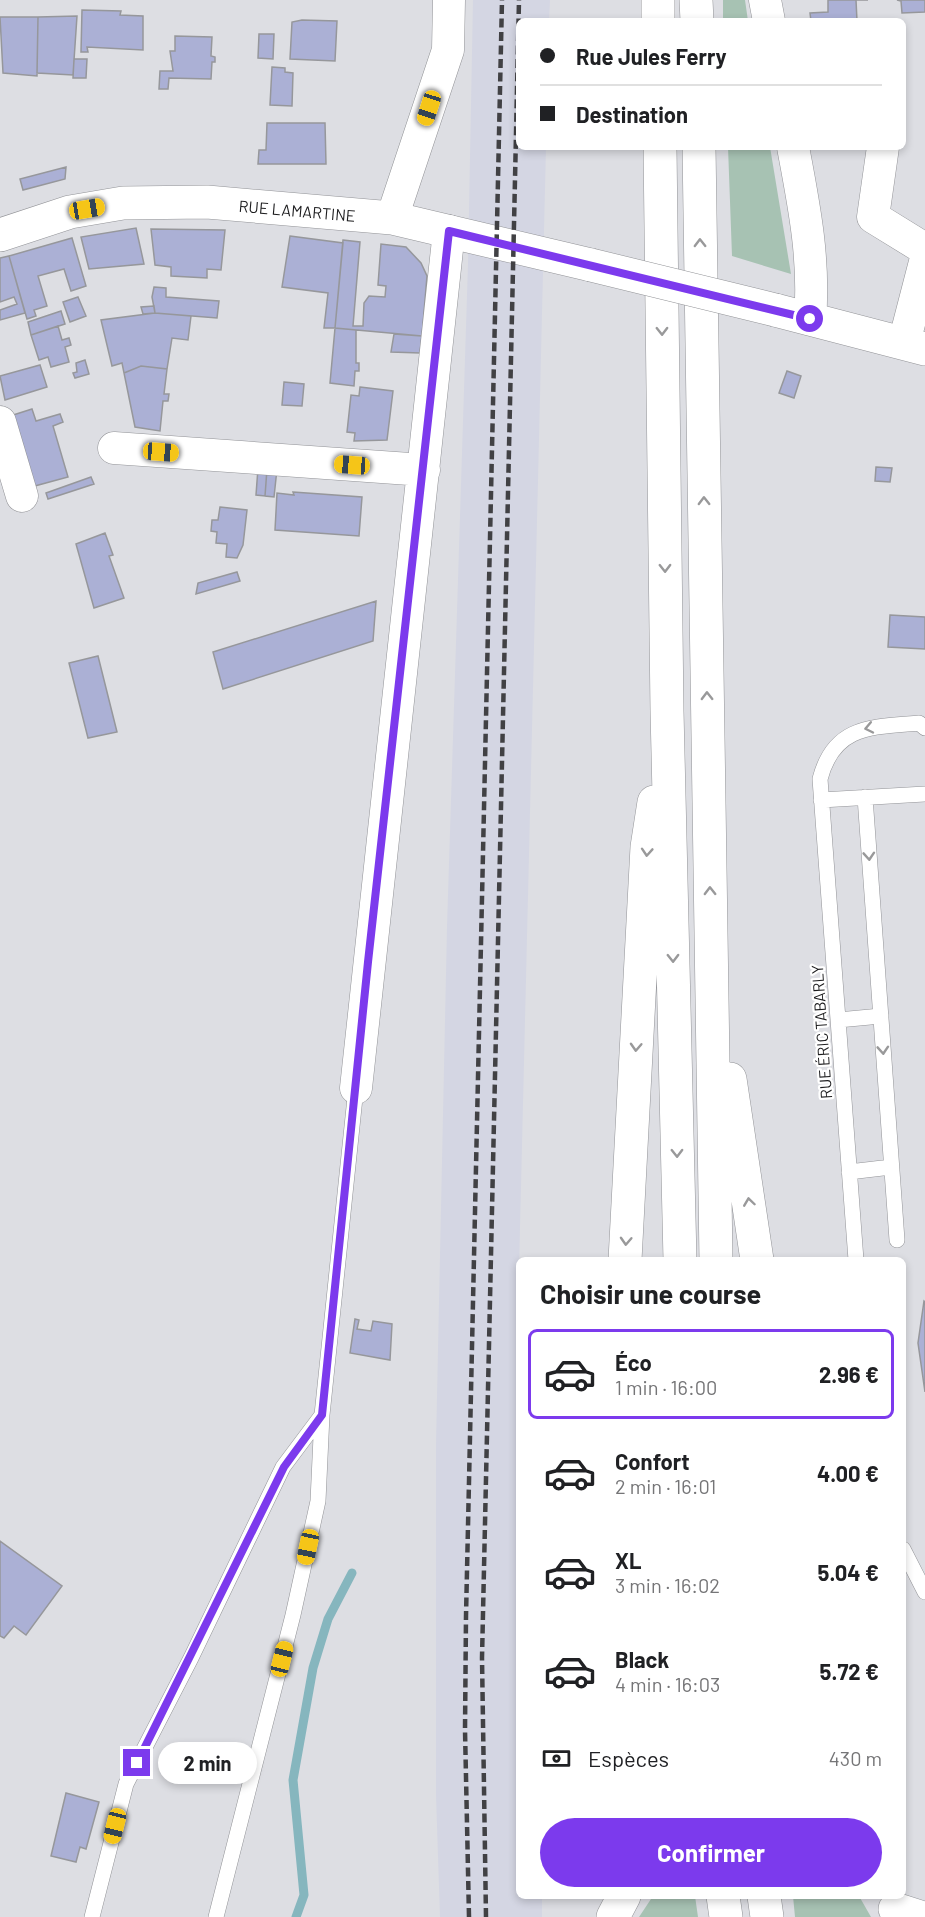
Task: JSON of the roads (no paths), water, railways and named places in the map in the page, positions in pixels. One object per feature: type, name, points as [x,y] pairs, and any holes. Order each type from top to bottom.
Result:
[{"type":"main road","points":[[658,0],[658,18]]},
{"type":"main road","points":[[696,0],[697,18]]},
{"type":"main road","points":[[660,150],[667,711],[680,1257]]},
{"type":"main road","points":[[699,150],[716,1257]]},
{"type":"main road","name":"RUE LAMARTINE","points":[[0,235],[70,212],[123,203],[207,202],[392,218],[775,310],[914,346]]},
{"type":"main road","points":[[625,1257],[647,847],[667,711]]},
{"type":"main road","points":[[711,950],[757,1257]]},
{"type":"main road","points":[[613,1917],[622,1899]]},
{"type":"main road","points":[[723,1899],[726,1917]]},
{"type":"street","points":[[392,218],[448,50],[449,0]]},
{"type":"street","points":[[765,0],[768,18]]},
{"type":"street","points":[[794,150],[809,235],[813,286],[810,319]]},
{"type":"street","points":[[883,150],[873,217],[925,249]]},
{"type":"street","points":[[356,1088],[449,231]]},
{"type":"street","points":[[914,346],[925,262]]},
{"type":"street","points":[[0,422],[22,496]]},
{"type":"street","points":[[114,448],[424,470]]},
{"type":"lane","name":"RUE ÉRIC TABARLY","points":[[856,1257],[820,779],[825,758],[848,735],[866,727],[919,723],[925,728]]},
{"type":"lane","points":[[821,800],[925,794]]},
{"type":"lane","points":[[865,797],[897,1240]]},
{"type":"lane","points":[[838,1020],[881,1016]]},
{"type":"lane","points":[[216,1917],[293,1615],[318,1501],[322,1415],[356,1088]]},
{"type":"lane","points":[[849,1172],[891,1167]]},
{"type":"lane","points":[[92,1917],[126,1784],[191,1658],[284,1467],[322,1415]]},
{"type":"lane","points":[[906,1555],[925,1592]]},
{"type":"waterway","points":[[296,1917],[304,1895],[293,1780],[313,1668],[328,1619],[352,1573]]},
{"type":"railway","points":[[469,1917],[465,1730],[466,1616],[502,0]]},
{"type":"railway","points":[[519,0],[519,18]]},
{"type":"railway","points":[[486,1917],[482,1658],[516,134]]}]
